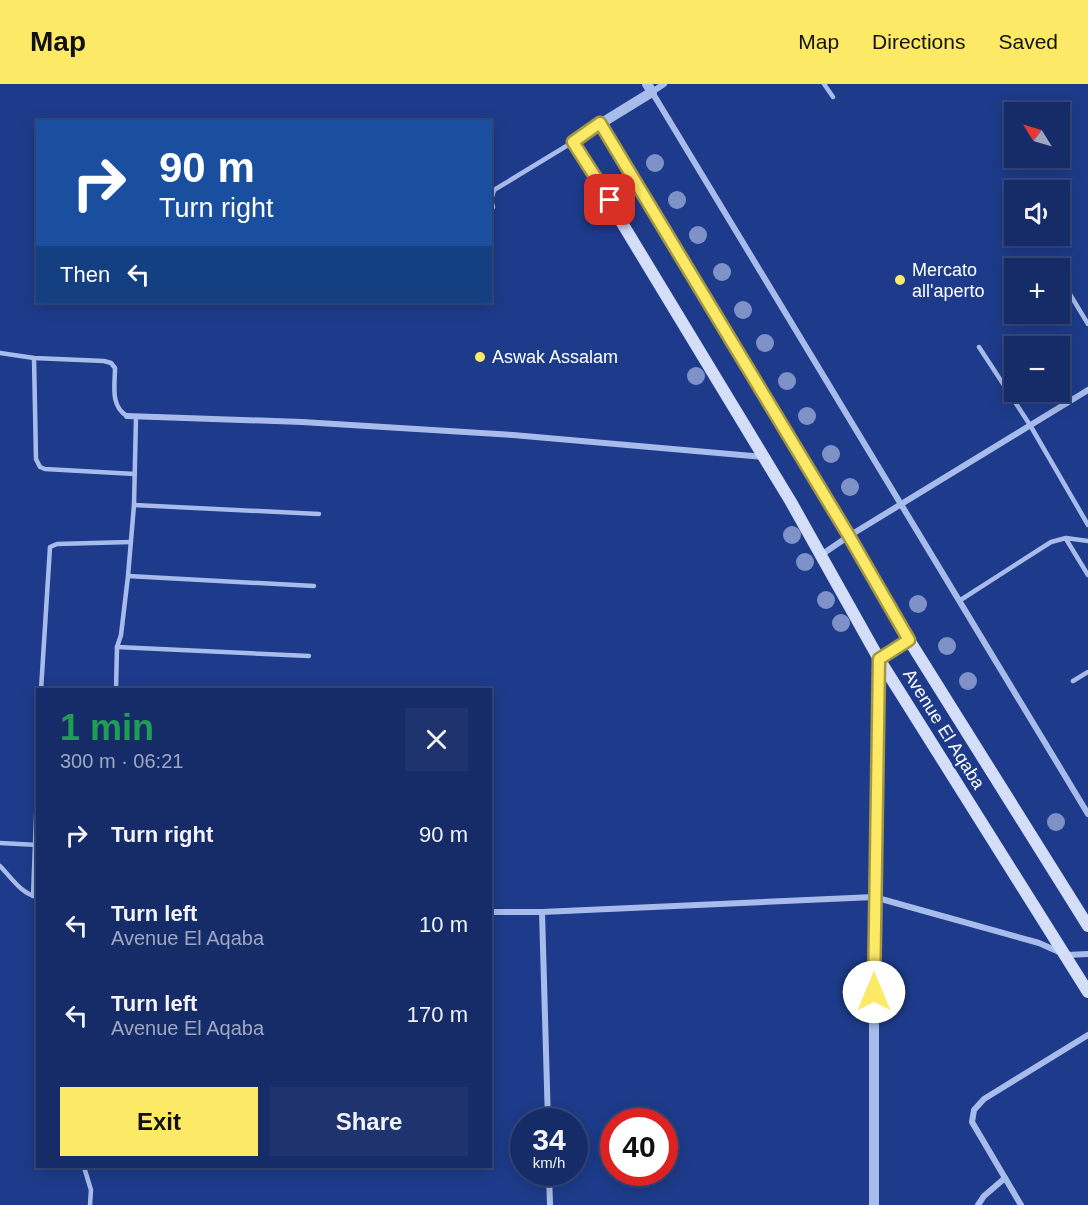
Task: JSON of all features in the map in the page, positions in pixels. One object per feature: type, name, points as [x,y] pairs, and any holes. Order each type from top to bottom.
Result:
[{"type":"main road","points":[[573,142],[600,123]]},
{"type":"main road","name":"Avenue El Aqaba","points":[[600,123],[849,536],[909,640],[1088,926]]},
{"type":"main road","name":"Avenue El Aqaba","points":[[573,142],[765,457],[879,659],[1088,992]]},
{"type":"street","points":[[600,123],[649,88],[664,84]]},
{"type":"street","points":[[649,88],[1088,814]]},
{"type":"street","points":[[821,555],[900,504],[1088,390]]},
{"type":"street","points":[[127,416],[302,422],[513,435],[765,457]]},
{"type":"street","points":[[874,1205],[874,897],[879,659],[909,640]]},
{"type":"street","points":[[492,912],[542,912],[874,897],[1039,943],[1066,955],[1088,954]]},
{"type":"street","points":[[542,912],[548,1108]]},
{"type":"street","points":[[1021,1205],[972,1122],[974,1110],[984,1099],[1088,1035]]},
{"type":"street","points":[[978,1205],[984,1196],[1005,1178]]},
{"type":"street","points":[[549,1186],[550,1205]]},
{"type":"lane","points":[[824,84],[833,98]]},
{"type":"lane","points":[[492,197],[494,190],[573,142]]},
{"type":"lane","points":[[1070,294],[1088,324]]},
{"type":"lane","points":[[979,347],[1030,424],[1088,525]]},
{"type":"lane","points":[[0,353],[34,358],[111,363],[115,368],[115,403],[127,416]]},
{"type":"lane","points":[[34,358],[36,459],[40,467],[135,474]]},
{"type":"lane","points":[[116,688],[117,647],[121,634],[128,576],[134,505],[136,417]]},
{"type":"lane","points":[[134,505],[319,514]]},
{"type":"lane","points":[[1066,538],[1088,575]]},
{"type":"lane","points":[[959,601],[1051,542],[1066,538],[1088,541]]},
{"type":"lane","points":[[41,688],[50,546],[130,542]]},
{"type":"lane","points":[[128,576],[314,586]]},
{"type":"lane","points":[[117,647],[309,656]]},
{"type":"lane","points":[[1073,681],[1088,672]]},
{"type":"lane","points":[[0,843],[36,845],[35,896],[22,890],[0,866]]},
{"type":"lane","points":[[84,1168],[91,1190],[90,1205]]},
{"type":"place","name":"Mercato all'aperto","points":[[900,280]]},
{"type":"place","name":"Aswak Assalam","points":[[480,357]]},
{"type":"route","points":[[610,200],[573,142],[600,123],[849,536],[909,640],[879,659],[874,992]]}]
